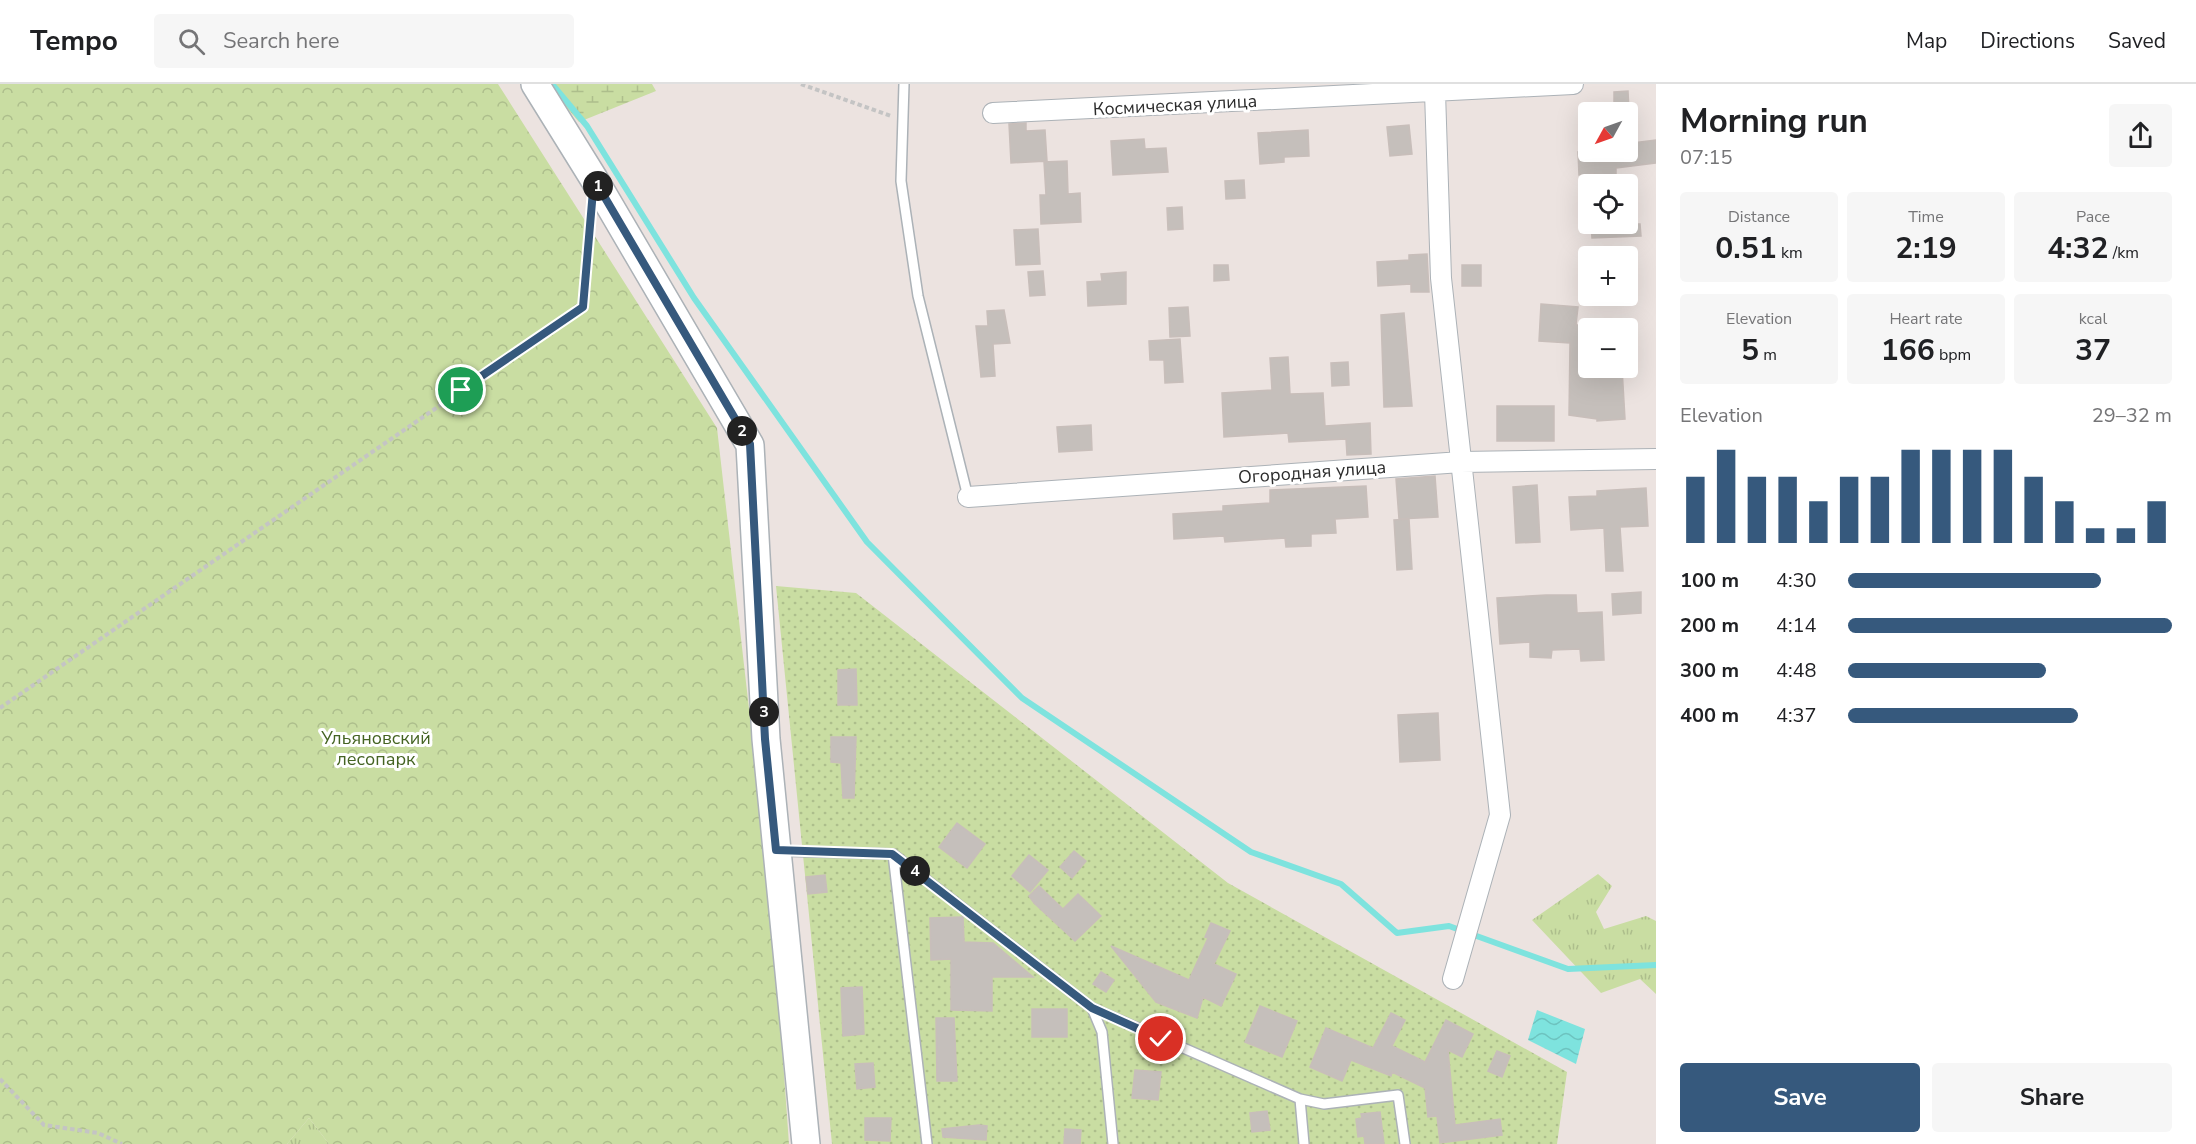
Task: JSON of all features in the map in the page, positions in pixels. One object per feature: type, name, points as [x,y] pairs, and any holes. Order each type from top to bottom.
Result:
[{"type":"street","points":[[535,84],[594,179],[750,444],[765,739],[806,1144]]},
{"type":"street","name":"Космическая улица","points":[[993,113],[1573,84]]},
{"type":"street","points":[[1435,92],[1442,278],[1500,815],[1453,979]]},
{"type":"street","name":"Огородная улица","points":[[968,497],[1461,462],[1656,459]]},
{"type":"lane","points":[[904,84],[901,181],[918,296],[968,497]]},
{"type":"lane","points":[[776,850],[892,854],[1092,1008],[1300,1099],[1324,1104],[1398,1095],[1405,1144]]},
{"type":"lane","points":[[892,854],[927,1144]]},
{"type":"lane","points":[[1092,1008],[1103,1040],[1113,1144]]},
{"type":"lane","points":[[1300,1099],[1304,1144]]},
{"type":"path","points":[[801,84],[903,120]]},
{"type":"path","points":[[0,708],[583,307],[591,214]]},
{"type":"path","points":[[0,1079],[44,1125],[98,1133],[123,1144]]},
{"type":"green space","name":"Ульяновский лесопарк","points":[[0,84],[498,84],[717,428],[773,919],[789,1144],[329,1144],[309,1118],[287,1144],[0,1144]]},
{"type":"green space","points":[[546,84],[652,84],[656,91],[579,122]]},
{"type":"green space","points":[[776,586],[856,593],[1228,883],[1567,1072],[1557,1144],[832,1144]]},
{"type":"green space","points":[[1598,874],[1612,886],[1596,912],[1604,929],[1646,916],[1656,921],[1656,994],[1640,979],[1601,993],[1532,920]]},
{"type":"green space","points":[[309,1118],[329,1144],[287,1144]]},
{"type":"water","points":[[1537,1010],[1585,1029],[1576,1064],[1528,1040]]},
{"type":"building","points":[[1628,91],[1629,102],[1614,102],[1614,92]]},
{"type":"building","points":[[1026,123],[1026,131],[1045,130],[1047,161],[1011,163],[1009,124]]},
{"type":"building","points":[[1409,125],[1412,154],[1390,156],[1387,127]]},
{"type":"building","points":[[1308,130],[1309,156],[1284,157],[1284,162],[1260,164],[1258,133]]},
{"type":"building","points":[[1144,139],[1145,149],[1166,148],[1168,172],[1113,175],[1111,141]]},
{"type":"building","points":[[1656,140],[1656,163],[1616,168],[1616,174],[1579,174],[1578,162],[1638,162],[1638,142]]},
{"type":"building","points":[[1067,161],[1068,194],[1080,193],[1081,222],[1041,224],[1040,195],[1046,195],[1044,162]]},
{"type":"building","points":[[1244,180],[1245,198],[1226,199],[1225,181]]},
{"type":"building","points":[[1182,207],[1183,229],[1168,230],[1167,208]]},
{"type":"building","points":[[1638,224],[1640,224],[1641,236],[1592,238],[1592,234],[1638,234]]},
{"type":"building","points":[[1038,229],[1040,264],[1016,265],[1014,230]]},
{"type":"building","points":[[1427,254],[1429,292],[1411,292],[1411,284],[1378,286],[1377,262],[1409,260],[1409,255]]},
{"type":"building","points":[[1214,265],[1228,265],[1229,280],[1214,281]]},
{"type":"building","points":[[1462,265],[1481,265],[1481,286],[1462,286]]},
{"type":"building","points":[[1043,271],[1045,295],[1030,296],[1028,272]]},
{"type":"building","points":[[1126,272],[1126,304],[1088,306],[1087,282],[1102,281],[1101,274]]},
{"type":"building","points":[[1541,304],[1578,307],[1576,325],[1578,325],[1578,378],[1623,378],[1625,419],[1597,421],[1597,419],[1569,415],[1570,343],[1539,341]]},
{"type":"building","points":[[1188,307],[1190,336],[1170,337],[1169,308]]},
{"type":"building","points":[[1004,310],[1010,343],[993,344],[995,376],[981,377],[976,326],[988,326],[987,311]]},
{"type":"building","points":[[1404,313],[1412,406],[1384,407],[1381,315]]},
{"type":"building","points":[[1180,339],[1183,382],[1165,383],[1164,360],[1150,360],[1149,341]]},
{"type":"building","points":[[1288,357],[1290,394],[1323,393],[1325,426],[1370,423],[1371,454],[1347,455],[1346,439],[1289,442],[1288,433],[1224,437],[1222,393],[1272,390],[1270,358]]},
{"type":"building","points":[[1348,362],[1349,385],[1332,386],[1331,363]]},
{"type":"building","points":[[1497,406],[1554,406],[1554,441],[1497,441]]},
{"type":"building","points":[[1091,425],[1092,450],[1059,452],[1057,427]]},
{"type":"building","points":[[1435,476],[1438,517],[1399,519],[1396,479]]},
{"type":"building","points":[[1537,485],[1540,542],[1516,543],[1513,487]]},
{"type":"building","points":[[1366,486],[1368,517],[1335,519],[1336,533],[1311,534],[1311,546],[1286,547],[1285,538],[1225,542],[1224,536],[1174,539],[1173,514],[1223,511],[1223,506],[1270,503],[1270,490]]},
{"type":"building","points":[[1646,488],[1648,526],[1620,527],[1623,571],[1606,571],[1604,528],[1571,530],[1569,497],[1597,496],[1597,491]]},
{"type":"building","points":[[1409,519],[1412,569],[1397,570],[1394,520]]},
{"type":"building","points":[[1641,592],[1641,613],[1613,615],[1612,594]]},
{"type":"building","points":[[1576,595],[1577,613],[1602,612],[1604,660],[1581,661],[1580,649],[1552,650],[1551,658],[1530,657],[1530,642],[1500,644],[1497,598]]},
{"type":"building","points":[[856,669],[857,705],[838,705],[838,670]]},
{"type":"building","points":[[1438,713],[1440,760],[1400,762],[1398,715]]},
{"type":"building","points":[[831,737],[856,737],[854,798],[843,798],[841,763],[831,762]]},
{"type":"building","points":[[957,823],[985,844],[967,868],[939,847]]},
{"type":"building","points":[[1074,851],[1086,861],[1072,878],[1060,867]]},
{"type":"building","points":[[1029,855],[1048,870],[1030,892],[1012,876]]},
{"type":"building","points":[[825,875],[827,892],[808,894],[806,877]]},
{"type":"building","points":[[1039,886],[1063,909],[1078,894],[1101,916],[1075,941],[1029,896]]},
{"type":"building","points":[[963,917],[964,942],[993,943],[1033,977],[992,977],[992,1011],[951,1010],[951,959],[931,960],[930,918]]},
{"type":"building","points":[[1211,923],[1230,931],[1214,964],[1236,974],[1221,1006],[1203,997],[1197,1018],[1156,1002],[1111,946],[1189,980],[1208,938],[1205,937]]},
{"type":"building","points":[[1101,972],[1114,980],[1106,992],[1093,984]]},
{"type":"building","points":[[862,987],[864,1034],[843,1036],[841,988]]},
{"type":"building","points":[[1260,1006],[1297,1021],[1282,1057],[1245,1042]]},
{"type":"building","points":[[1032,1009],[1067,1009],[1067,1037],[1032,1037]]},
{"type":"building","points":[[1391,1013],[1405,1020],[1392,1046],[1425,1062],[1446,1020],[1473,1034],[1462,1057],[1448,1050],[1455,1125],[1500,1119],[1502,1135],[1440,1143],[1437,1116],[1428,1117],[1425,1088],[1392,1072],[1391,1076],[1351,1060],[1342,1081],[1310,1067],[1326,1028],[1373,1048]]},
{"type":"building","points":[[936,1018],[954,1018],[957,1081],[937,1081]]},
{"type":"building","points":[[1497,1051],[1510,1056],[1502,1077],[1488,1071]]},
{"type":"building","points":[[873,1063],[875,1087],[857,1089],[855,1064]]},
{"type":"building","points":[[1135,1070],[1161,1072],[1158,1100],[1132,1098]]},
{"type":"building","points":[[1267,1111],[1270,1130],[1252,1132],[1250,1113]]},
{"type":"building","points":[[1380,1112],[1384,1144],[1365,1144],[1364,1136],[1358,1137],[1356,1119],[1362,1118],[1361,1114]]},
{"type":"building","points":[[865,1118],[891,1118],[890,1141],[865,1140]]},
{"type":"building","points":[[987,1126],[986,1140],[943,1137],[942,1129]]},
{"type":"building","points":[[1065,1129],[1081,1130],[1080,1144],[1064,1144]]},
{"type":"waterway","points":[[552,84],[587,126],[694,298],[867,542],[1022,698],[1251,852],[1341,884],[1397,933],[1449,926],[1568,969],[1656,965]]},
{"type":"route","points":[[461,390],[583,307],[594,179],[750,444],[765,739],[776,850],[892,854],[1092,1008],[1161,1039]]}]
